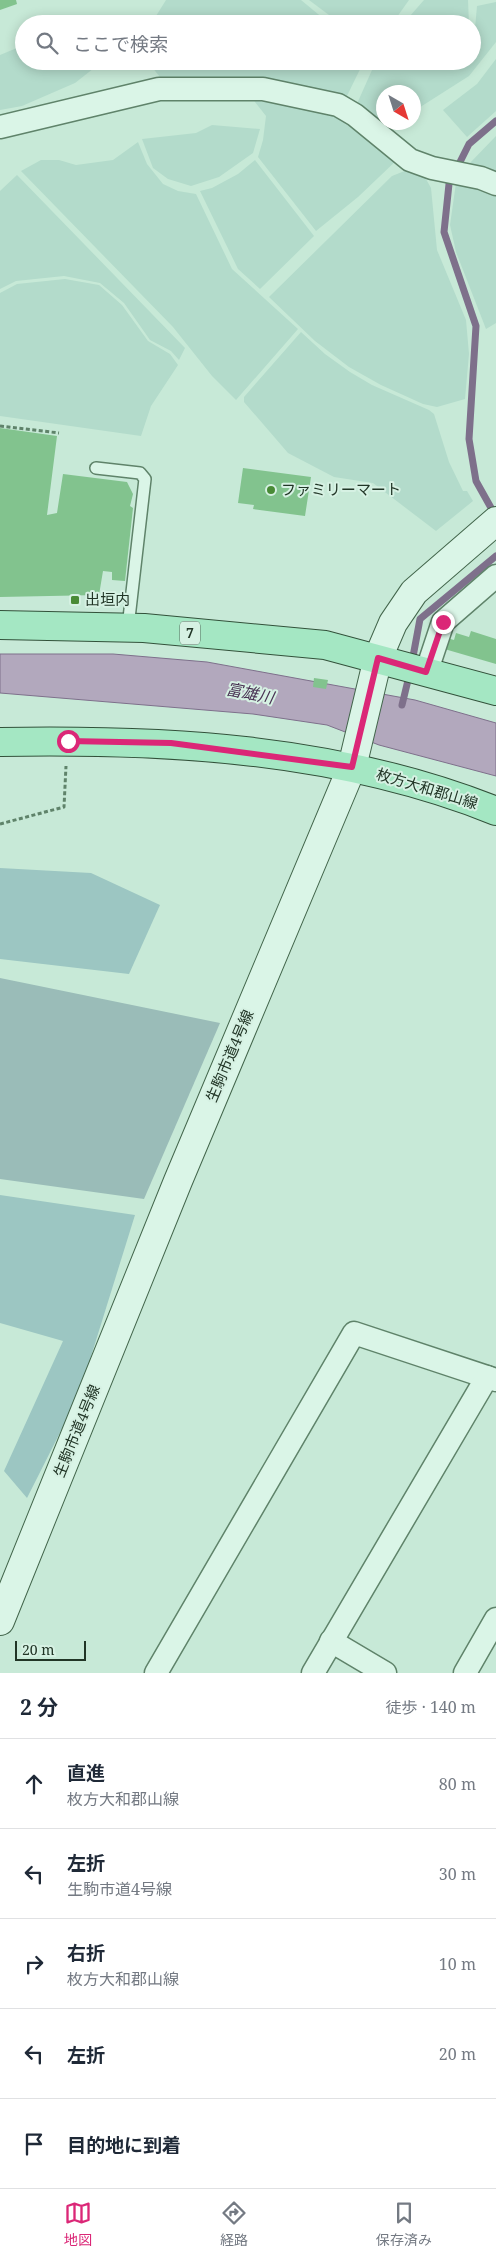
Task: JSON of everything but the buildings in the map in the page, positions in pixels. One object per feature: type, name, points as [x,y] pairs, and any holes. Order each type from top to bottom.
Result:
[{"type":"main road","name":"7","points":[[0,625],[128,627],[325,645],[496,691]]},
{"type":"main road","name":"枚方大和郡山線","points":[[0,742],[171,743],[352,767],[472,801],[496,811]]},
{"type":"street","points":[[0,128],[159,89],[263,89],[338,105],[355,115],[410,160],[432,168],[482,178],[496,184]]},
{"type":"street","name":"生駒市道4号線","points":[[0,1621],[178,1181],[352,767],[378,658],[395,618],[414,592],[496,521]]},
{"type":"street","points":[[426,672],[443,622],[496,576]]},
{"type":"street","points":[[156,1673],[354,1333],[491,1379],[313,1673]]},
{"type":"street","points":[[464,1673],[496,1620]]},
{"type":"street","points":[[331,1641],[385,1673]]},
{"type":"lane","points":[[96,468],[140,473],[145,479],[128,627]]},
{"type":"path","points":[[2,427],[59,434]]},
{"type":"path","points":[[0,824],[64,807],[68,741]]},
{"type":"green space","points":[[166,0],[301,0],[319,15],[157,15]]},
{"type":"green space","points":[[309,0],[409,0],[398,15],[329,15]]},
{"type":"green space","points":[[424,0],[468,0],[469,15],[411,15]]},
{"type":"green space","points":[[496,2],[496,42],[481,61],[481,15],[476,15],[477,6]]},
{"type":"green space","points":[[15,49],[15,70],[92,70],[75,83],[22,106],[0,110],[0,55]]},
{"type":"green space","points":[[496,59],[496,111],[467,137],[443,110],[477,84]]},
{"type":"green space","points":[[154,70],[360,70],[345,100],[164,82]]},
{"type":"green space","points":[[372,70],[474,70],[469,76],[421,107],[421,85],[376,85],[376,124],[356,106]]},
{"type":"green space","points":[[248,93],[332,111],[399,158],[358,197],[316,231],[258,157],[263,140],[266,116]]},
{"type":"green space","points":[[212,125],[260,129],[253,153],[219,177],[191,186],[168,179],[153,168],[142,139],[196,133]]},
{"type":"green space","points":[[496,136],[496,176],[469,164]]},
{"type":"green space","points":[[138,142],[147,164],[163,184],[178,191],[196,194],[232,269],[298,329],[236,400],[212,376],[173,327],[21,171],[41,160],[59,160],[76,165],[113,160]]},
{"type":"green space","points":[[255,160],[314,236],[260,289],[238,269],[200,191],[212,188],[238,174]]},
{"type":"green space","points":[[407,170],[422,172],[431,188],[437,250],[466,320],[469,354],[465,399],[437,407],[423,404],[381,385],[349,367],[315,341],[269,297],[392,176]]},
{"type":"green space","points":[[17,175],[185,348],[179,360],[171,351],[150,340],[124,303],[100,283],[64,276],[16,281],[0,289],[0,191]]},
{"type":"green space","points":[[456,183],[496,194],[496,323],[486,329],[456,252],[450,225]]},
{"type":"green space","points":[[65,279],[99,285],[122,305],[148,341],[170,354],[178,365],[151,406],[141,436],[0,416],[0,293],[17,284]]},
{"type":"green space","points":[[301,332],[325,354],[350,372],[372,385],[429,410],[434,414],[449,462],[463,491],[467,491],[473,501],[436,531],[373,483],[334,477],[288,453],[244,402],[244,397]]},
{"type":"shaded area","points":[[0,868],[91,873],[160,905],[129,974],[0,959]]},
{"type":"shaded area","points":[[0,978],[220,1023],[144,1199],[0,1179]]},
{"type":"shaded area","points":[[0,1195],[135,1215],[79,1395],[27,1498],[4,1471],[63,1341],[0,1323]]},
{"type":"water","name":"富雄川","points":[[0,654],[113,654],[207,662],[415,700],[496,723],[496,776],[379,745],[327,725],[253,714],[0,693]]},
{"type":"waterway","points":[[495,515],[476,481],[469,439],[476,326],[444,232],[449,184],[469,144],[496,121]]},
{"type":"waterway","points":[[412,662],[420,619],[496,556]]},
{"type":"waterway","points":[[402,705],[410,672]]},
{"type":"place","name":"ファミリーマート","points":[[271,490]]},
{"type":"place","name":"出垣内","points":[[75,600]]},
{"type":"route","points":[[68,741],[171,743],[267,754],[352,767],[378,658],[426,672],[443,622]]}]
